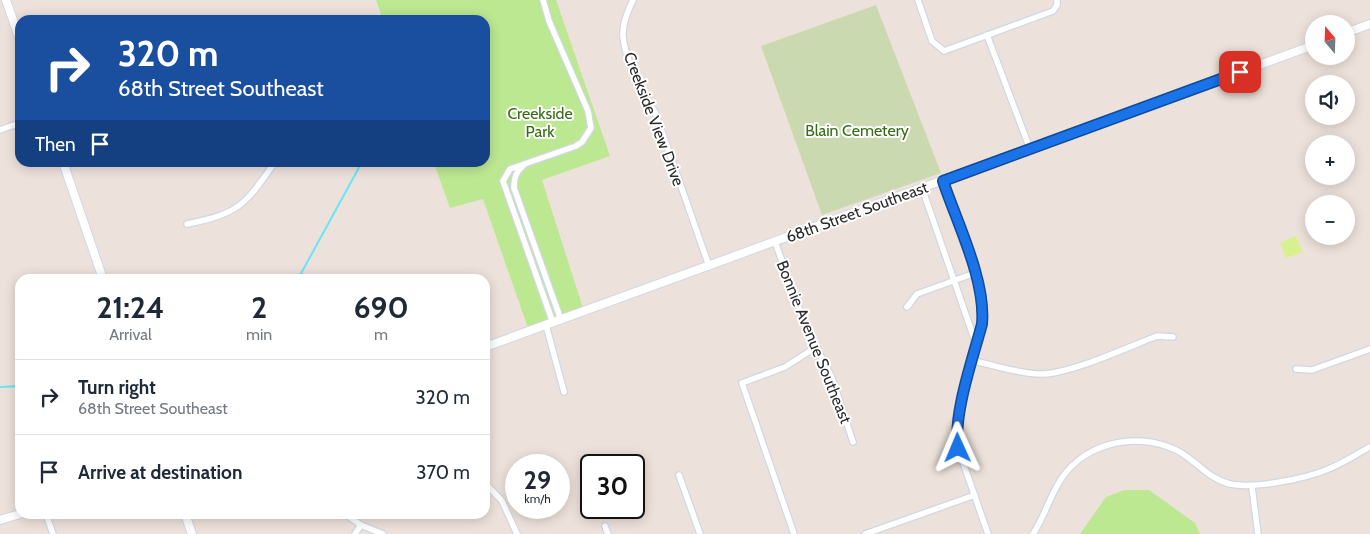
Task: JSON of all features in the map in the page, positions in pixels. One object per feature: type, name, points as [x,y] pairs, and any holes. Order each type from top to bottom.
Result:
[{"type":"main road","points":[[6,0],[15,26]]},
{"type":"main road","points":[[1355,30],[1370,24]]},
{"type":"main road","name":"68th Street Southeast","points":[[490,345],[1305,48]]},
{"type":"main road","points":[[65,167],[101,274]]},
{"type":"main road","points":[[0,520],[15,516]]},
{"type":"main road","points":[[187,519],[192,534]]},
{"type":"street","points":[[543,0],[551,26],[588,112],[591,128],[582,142],[576,146],[524,165],[510,168],[503,181],[549,324],[564,392]]},
{"type":"street","name":"Creekside View Drive","points":[[633,0],[625,16],[623,38],[644,97],[655,112],[710,266]]},
{"type":"street","points":[[918,0],[932,41],[944,51],[1053,11],[1057,3]]},
{"type":"street","points":[[987,35],[1030,149]]},
{"type":"street","points":[[0,130],[15,126]]},
{"type":"street","points":[[524,165],[517,171],[514,179],[514,188],[561,320]]},
{"type":"street","points":[[186,224],[225,214],[240,206],[271,167]]},
{"type":"street","points":[[943,181],[975,273],[983,309],[977,346],[956,436],[958,448],[988,534]]},
{"type":"street","points":[[922,188],[977,346]]},
{"type":"street","name":"Bonnie Avenue Southeast","points":[[775,242],[798,306],[832,378],[853,442]]},
{"type":"street","points":[[907,307],[917,294],[975,273]]},
{"type":"street","points":[[973,361],[1023,372],[1043,374],[1064,370],[1157,336],[1172,337]]},
{"type":"street","points":[[794,534],[742,383],[785,367],[816,347]]},
{"type":"street","points":[[1296,369],[1312,370],[1370,349]]},
{"type":"street","points":[[1033,534],[1064,475],[1095,450],[1112,443],[1128,440],[1160,444],[1188,456],[1214,478],[1228,484],[1252,487],[1324,471],[1370,447]]},
{"type":"street","points":[[679,475],[700,534]]},
{"type":"street","points":[[1252,487],[1258,534]]},
{"type":"street","points":[[490,488],[502,501],[511,516],[517,534]]},
{"type":"street","points":[[865,534],[975,495]]},
{"type":"street","points":[[48,519],[53,534]]},
{"type":"street","points":[[352,519],[361,525],[383,534]]},
{"type":"street","points":[[355,534],[361,525]]},
{"type":"street","points":[[605,526],[608,534]]},
{"type":"green space","name":"Creekside Park","points":[[376,0],[556,0],[610,156],[542,180],[584,311],[529,331],[483,199],[450,208],[435,167],[490,167],[490,15],[381,15]]},
{"type":"green space","name":"Blain Cemetery","points":[[876,5],[941,173],[822,215],[761,46]]},
{"type":"green space","points":[[1296,236],[1303,252],[1286,258],[1280,243]]},
{"type":"green space","points":[[1124,490],[1149,490],[1195,523],[1200,534],[1080,534],[1106,497]]},
{"type":"waterway","points":[[301,274],[359,167]]},
{"type":"waterway","points":[[0,387],[15,386]]},
{"type":"route","points":[[958,448],[956,436],[959,416],[982,324],[983,309],[980,289],[943,181],[1240,72]]}]
